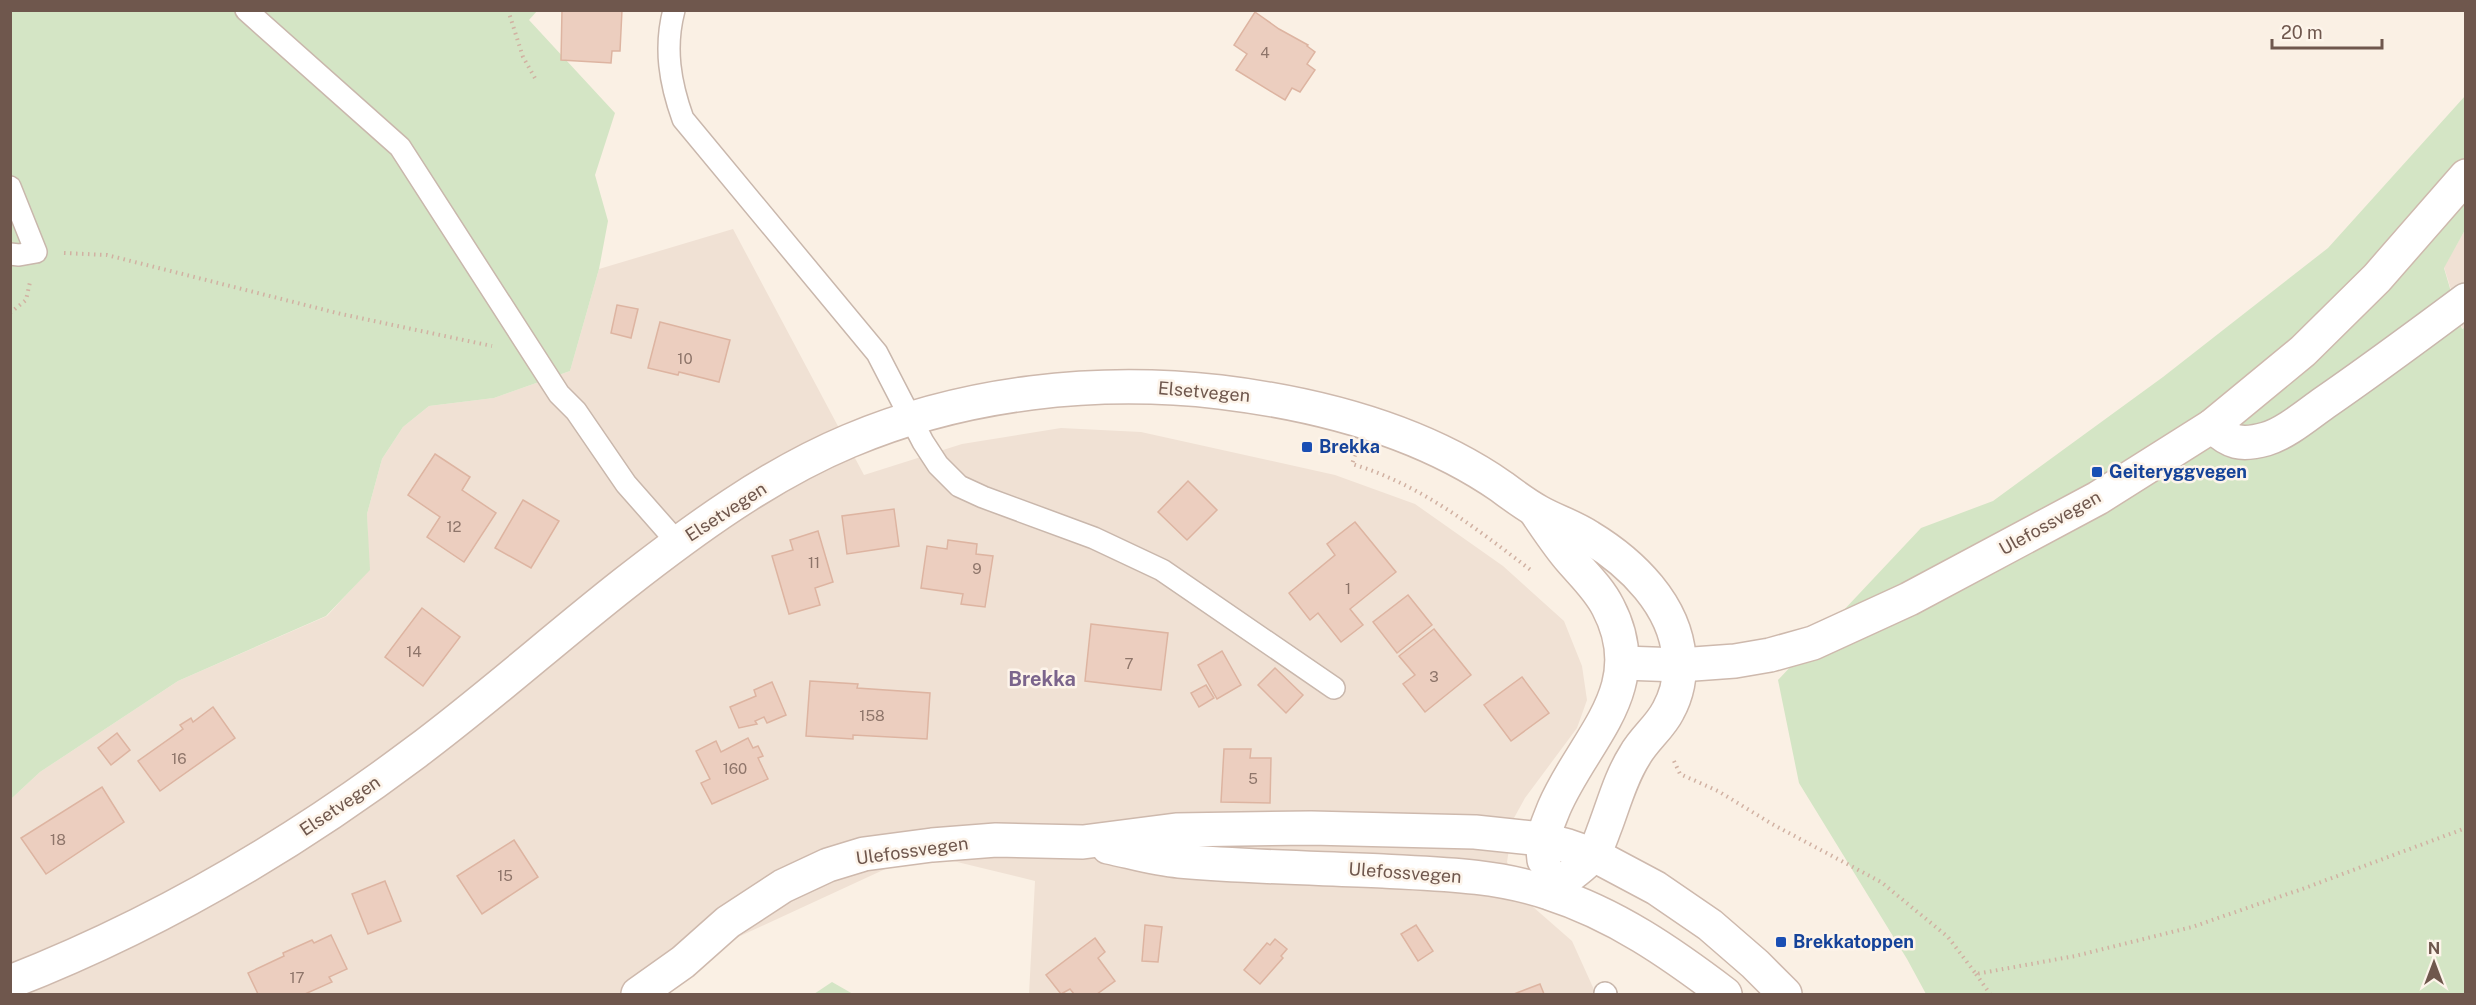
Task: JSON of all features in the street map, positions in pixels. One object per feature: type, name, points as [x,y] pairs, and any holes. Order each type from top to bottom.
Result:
[{"type":"main road","name":"Ulefossvegen","points":[[1623,663],[1680,665],[1770,655],[1823,638],[1909,599],[2098,498],[2212,426],[2303,351],[2377,278],[2466,176]]},
{"type":"main road","points":[[2212,426],[2227,440],[2247,442],[2267,439],[2298,421],[2466,300]]},
{"type":"main road","name":"Elsetvegen","points":[[10,982],[67,960],[134,929],[209,890],[353,799],[418,751],[628,581],[678,543],[761,487],[848,441],[912,418],[1011,396],[1075,389],[1132,387],[1191,389],[1254,396],[1312,406],[1415,439],[1455,458],[1534,510],[1588,535],[1644,583],[1662,604],[1678,648],[1680,665]]},
{"type":"main road","name":"Elsetvegen","points":[[1534,510],[1608,606],[1619,635],[1623,663]]},
{"type":"main road","points":[[1548,892],[1541,839],[1563,787],[1614,700],[1620,684],[1623,663]]},
{"type":"main road","points":[[1548,892],[1594,855],[1633,757],[1667,713],[1676,692],[1680,665]]},
{"type":"main road","name":"Ulefossvegen","points":[[638,994],[683,962],[728,922],[783,886],[828,865],[864,854],[996,840],[1083,842],[1176,830],[1311,828],[1475,832],[1541,839],[1594,855],[1656,888],[1710,925],[1785,994]]},
{"type":"main road","name":"Ulefossvegen","points":[[1083,842],[1177,861],[1472,877],[1548,892],[1590,908],[1632,930],[1684,963],[1725,994]]},
{"type":"lane","points":[[246,10],[400,147],[559,394],[576,411],[626,484],[678,543]]},
{"type":"lane","points":[[674,10],[670,26],[668,61],[673,91],[683,119],[877,352],[923,442],[938,465],[959,486],[1094,538],[1162,570],[1334,688]]},
{"type":"lane","points":[[10,187],[36,252],[10,254]]},
{"type":"path","points":[[507,10],[524,57],[536,80]]},
{"type":"path","points":[[36,252],[107,255],[341,314],[533,354]]},
{"type":"path","points":[[1363,422],[1352,464],[1412,489],[1475,528],[1541,578]]},
{"type":"path","points":[[1670,753],[1680,774],[1718,791],[1772,824],[1881,882],[1948,937],[1990,994]]},
{"type":"path","points":[[1976,974],[2075,956],[2192,927],[2466,828]]},
{"type":"shaded area","points":[[733,229],[864,475],[962,444],[1061,428],[1141,432],[1335,475],[1415,504],[1503,566],[1564,621],[1582,666],[1587,700],[1577,728],[1525,798],[1514,818],[1507,862],[1524,899],[1572,941],[1596,994],[1029,994],[1035,881],[920,853],[723,944],[644,994],[11,994],[11,799],[40,772],[178,681],[327,616],[369,570],[367,514],[382,459],[403,427],[429,406],[494,398],[570,371],[599,269]]},
{"type":"shaded area","points":[[2465,230],[2466,327],[2463,329],[2444,267]]},
{"type":"green space","points":[[11,11],[537,11],[529,20],[615,113],[595,175],[608,221],[599,269],[570,371],[494,398],[429,406],[403,427],[382,459],[367,514],[370,570],[326,616],[178,681],[40,772],[11,799]]},
{"type":"green space","points":[[2465,96],[2465,230],[2444,268],[2462,329],[2466,327],[2465,994],[1926,994],[1799,783],[1778,680],[1921,528],[1993,501],[2163,377],[2328,248]]},
{"type":"green space","points":[[832,982],[853,994],[814,994]]},
{"type":"building","points":[[562,10],[622,10],[620,51],[612,51],[611,63],[561,60]]},
{"type":"building","points":[[1255,12],[1308,45],[1315,52],[1307,64],[1315,70],[1300,92],[1292,88],[1285,100],[1236,70],[1247,54],[1234,45]]},
{"type":"building","points":[[617,305],[638,309],[631,338],[611,333]]},
{"type":"building","points":[[660,322],[730,340],[719,382],[679,372],[678,375],[648,368]]},
{"type":"building","points":[[435,454],[470,477],[462,490],[496,513],[464,562],[427,537],[440,517],[408,495]]},
{"type":"building","points":[[1188,481],[1217,510],[1187,540],[1158,512]]},
{"type":"building","points":[[523,500],[559,521],[531,568],[495,548]]},
{"type":"building","points":[[894,509],[899,546],[847,554],[842,516]]},
{"type":"building","points":[[1355,522],[1396,572],[1350,609],[1363,625],[1341,642],[1318,613],[1310,620],[1289,593],[1335,555],[1327,544]]},
{"type":"building","points":[[818,531],[833,582],[815,588],[820,605],[789,614],[772,556],[793,550],[790,540]]},
{"type":"building","points":[[948,540],[977,544],[976,554],[993,556],[985,607],[961,604],[963,594],[921,588],[927,546],[947,549]]},
{"type":"building","points":[[1408,595],[1432,625],[1397,653],[1373,622]]},
{"type":"building","points":[[422,608],[460,637],[423,686],[385,657]]},
{"type":"building","points":[[1091,624],[1168,633],[1161,690],[1085,681]]},
{"type":"building","points":[[1434,629],[1471,675],[1425,712],[1403,684],[1415,675],[1399,656]]},
{"type":"building","points":[[1222,651],[1241,685],[1217,699],[1198,665]]},
{"type":"building","points":[[1275,668],[1303,695],[1286,713],[1258,685]]},
{"type":"building","points":[[1522,677],[1549,713],[1511,741],[1484,705]]},
{"type":"building","points":[[810,681],[858,684],[857,688],[930,693],[927,739],[853,735],[853,739],[806,736]]},
{"type":"building","points":[[772,682],[786,715],[767,723],[764,717],[755,721],[757,724],[739,728],[730,707],[756,696],[754,690]]},
{"type":"building","points":[[1206,685],[1214,698],[1199,707],[1191,693]]},
{"type":"building","points":[[213,707],[235,738],[160,791],[138,761],[183,729],[180,725],[191,718],[193,722]]},
{"type":"building","points":[[117,733],[130,750],[111,765],[98,748]]},
{"type":"building","points":[[748,738],[753,748],[758,746],[763,756],[758,758],[768,779],[712,804],[701,783],[710,779],[696,751],[716,741],[721,752]]},
{"type":"building","points":[[1224,749],[1251,749],[1250,758],[1271,758],[1270,803],[1221,802]]},
{"type":"building","points":[[102,787],[124,822],[46,874],[21,838]]},
{"type":"building","points":[[514,840],[538,877],[482,914],[457,876]]},
{"type":"building","points":[[385,881],[401,921],[368,934],[352,894]]},
{"type":"building","points":[[1145,925],[1162,927],[1158,962],[1142,961]]},
{"type":"building","points":[[1416,925],[1433,951],[1418,961],[1401,934]]},
{"type":"building","points":[[331,935],[347,969],[329,977],[332,982],[305,994],[258,994],[248,973],[284,956],[283,953],[312,940],[314,943]]},
{"type":"building","points":[[1095,938],[1105,952],[1098,958],[1115,981],[1097,994],[1074,994],[1070,989],[1061,994],[1046,975]]},
{"type":"building","points":[[1275,939],[1287,949],[1281,956],[1283,958],[1260,984],[1244,970],[1267,943],[1270,945]]},
{"type":"building","points":[[1540,984],[1544,994],[1514,994]]},
{"type":"place","name":"Brekka","points":[[1307,447]]},
{"type":"place","name":"Geiteryggvegen","points":[[2097,472]]},
{"type":"place","name":"Brekkatoppen","points":[[1781,942]]},
{"type":"district","name":"Brekka","points":[[1042,679]]}]
